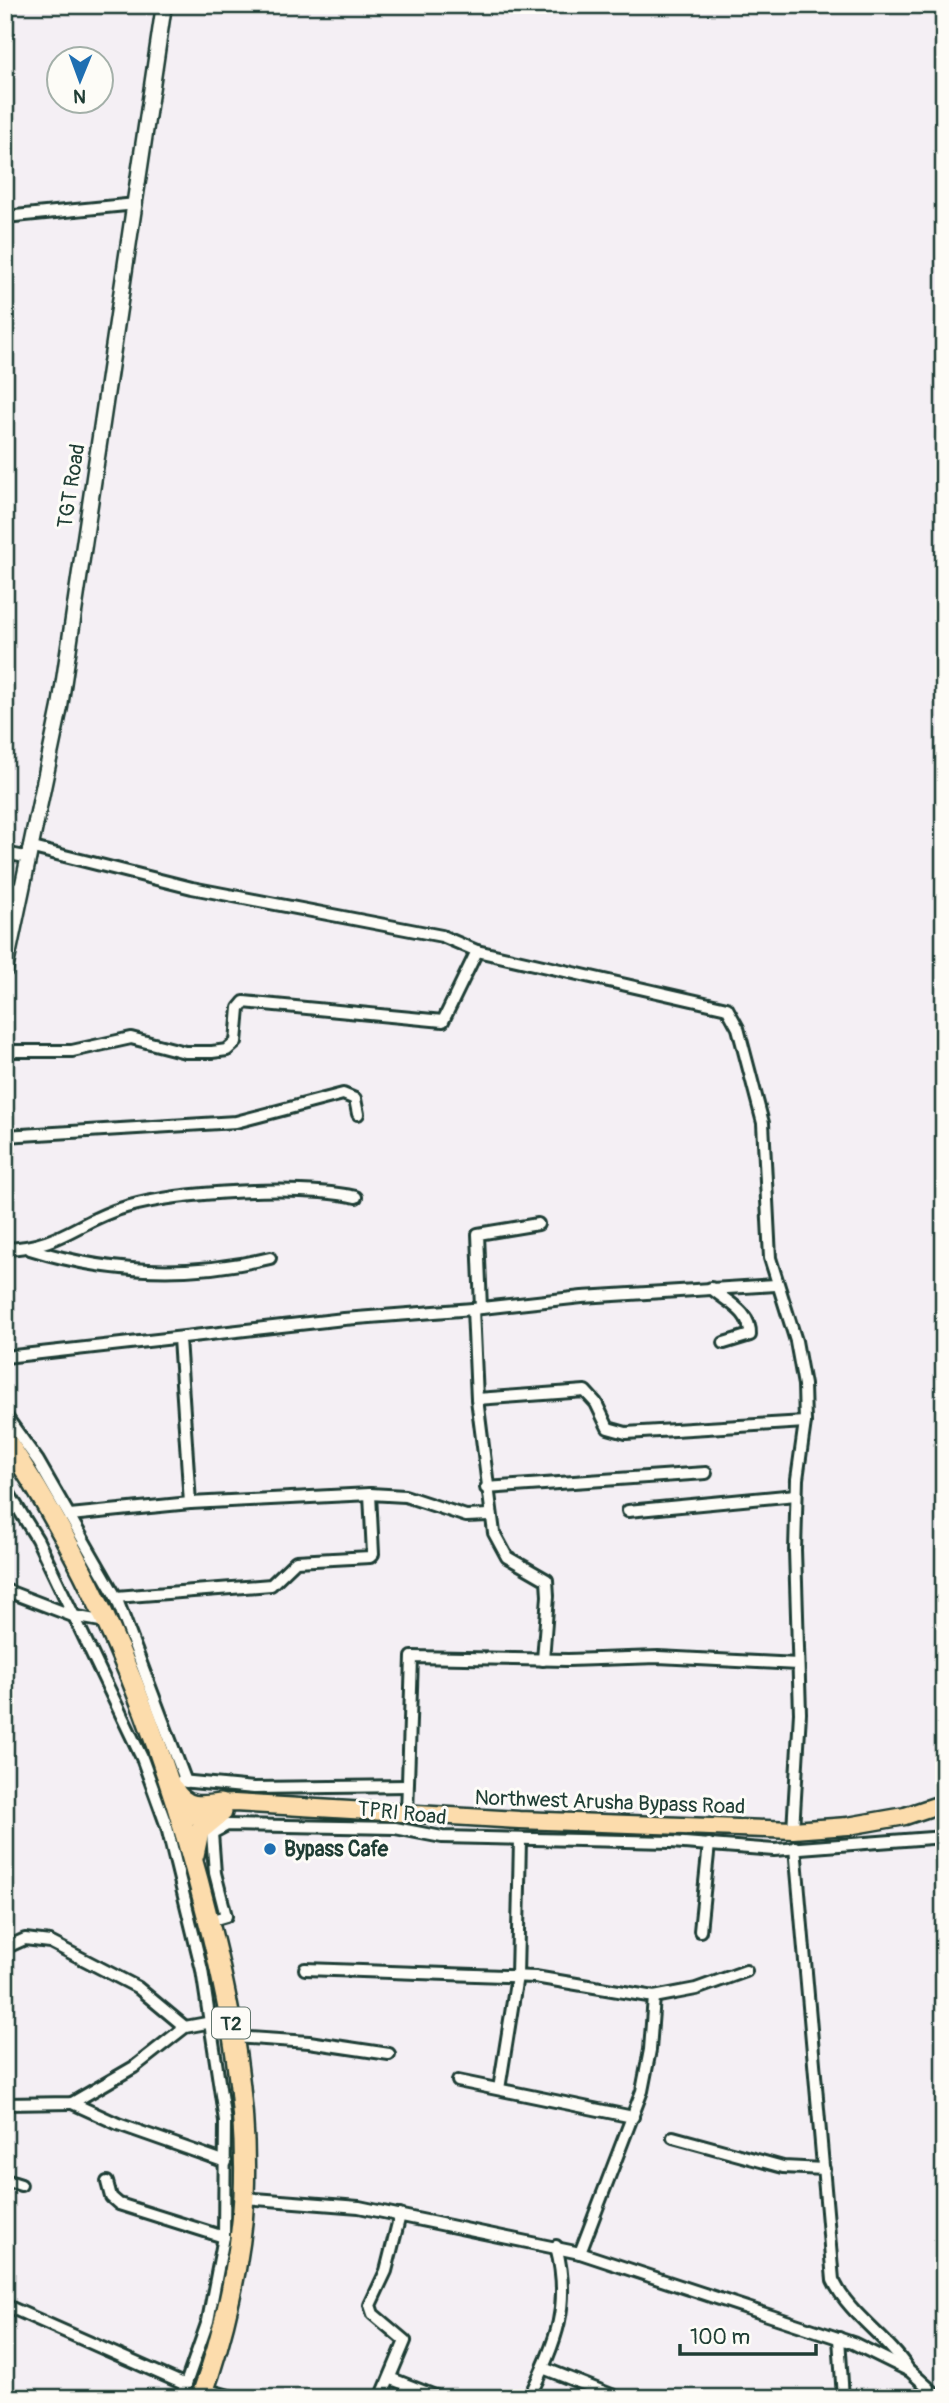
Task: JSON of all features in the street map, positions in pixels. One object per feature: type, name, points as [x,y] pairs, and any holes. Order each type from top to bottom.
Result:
[{"type":"highway","name":"T2","points":[[5,1438],[53,1517],[106,1622],[174,1782],[182,1824],[209,1921],[233,2037],[241,2087],[244,2198],[229,2299],[197,2391]]},
{"type":"highway","points":[[174,1782],[177,1796],[190,1805],[221,1808]]},
{"type":"highway","points":[[194,1860],[200,1831],[221,1808]]},
{"type":"main road","name":"Northwest Arusha Bypass Road","points":[[182,1824],[221,1808],[271,1806],[793,1830],[848,1826],[905,1816],[944,1803]]},
{"type":"street","name":"TGT Road","points":[[5,970],[7,946],[32,853],[60,708],[164,5]]},
{"type":"street","points":[[5,217],[136,204]]},
{"type":"street","points":[[5,853],[32,853],[192,888],[442,936],[477,951],[726,1008],[738,1028],[763,1123],[770,1258],[776,1285],[796,1341],[804,1385],[805,1422],[796,1495],[799,1744],[793,1830]]},
{"type":"street","points":[[5,886],[20,891]]},
{"type":"street","points":[[5,1051],[72,1051],[131,1038],[185,1052],[227,1050],[236,1042],[239,1008],[244,1002],[443,1021],[477,951]]},
{"type":"street","points":[[5,1136],[236,1122],[343,1094],[355,1099],[358,1114]]},
{"type":"street","points":[[5,1249],[27,1248],[64,1237],[124,1207],[153,1202],[297,1191],[356,1197]]},
{"type":"street","points":[[538,1224],[478,1234],[477,1399],[489,1514],[502,1552],[547,1580],[543,1660]]},
{"type":"street","points":[[27,1248],[87,1265],[117,1269],[212,1270],[270,1258]]},
{"type":"street","points":[[5,1357],[464,1308],[776,1285]]},
{"type":"street","points":[[711,1288],[741,1310],[750,1329],[750,1335],[724,1343]]},
{"type":"street","points":[[179,1338],[190,1503]]},
{"type":"street","points":[[477,1399],[585,1391],[596,1403],[608,1428],[626,1433],[805,1422]]},
{"type":"street","points":[[5,1415],[38,1461],[116,1597],[174,1782],[254,1788],[407,1786]]},
{"type":"street","points":[[486,1488],[706,1473]]},
{"type":"street","points":[[5,1488],[37,1539],[142,1758],[167,1827],[189,1908],[212,2022],[225,2121],[226,2162],[224,2237],[197,2391]]},
{"type":"street","points":[[116,1597],[139,1593],[271,1585],[296,1561],[370,1557],[373,1554],[370,1494]]},
{"type":"street","points":[[70,1515],[190,1503],[370,1494],[405,1496],[466,1516],[489,1514]]},
{"type":"street","points":[[628,1511],[796,1495]]},
{"type":"street","points":[[5,1590],[73,1615],[106,1622]]},
{"type":"street","points":[[407,1814],[412,1657],[543,1660],[658,1657],[797,1664]]},
{"type":"street","name":"TPRI Road","points":[[209,1921],[226,1916],[211,1848],[212,1833],[227,1825],[395,1828],[442,1837],[709,1844],[774,1850],[944,1837]]},
{"type":"street","points":[[499,2089],[517,1976],[520,1840]]},
{"type":"street","points":[[700,1931],[709,1844]]},
{"type":"street","points":[[795,1847],[833,2280],[848,2304],[887,2342],[910,2371],[940,2398]]},
{"type":"street","points":[[5,1948],[25,1939],[50,1942],[137,1987],[185,2027]]},
{"type":"street","points":[[305,1969],[557,1979],[654,1997],[696,1989],[746,1972]]},
{"type":"street","points":[[580,2253],[633,2117],[647,2071],[654,1997]]},
{"type":"street","points":[[72,2103],[113,2081],[185,2027],[212,2022]]},
{"type":"street","points":[[233,2037],[309,2042],[389,2054]]},
{"type":"street","points":[[458,2081],[633,2117]]},
{"type":"street","points":[[5,2104],[72,2103],[143,2134],[226,2162]]},
{"type":"street","points":[[673,2137],[783,2166],[824,2169]]},
{"type":"street","points":[[5,2180],[21,2185]]},
{"type":"street","points":[[107,2182],[111,2197],[119,2204],[224,2237]]},
{"type":"street","points":[[244,2198],[315,2201],[555,2246],[839,2338],[910,2371]]},
{"type":"street","points":[[381,2398],[392,2379],[405,2339],[373,2314],[370,2305],[386,2271],[400,2215]]},
{"type":"street","points":[[529,2398],[555,2335],[565,2291],[555,2246]]},
{"type":"street","points":[[5,2305],[197,2391],[236,2398]]},
{"type":"street","points":[[839,2338],[843,2398]]},
{"type":"street","points":[[543,2368],[619,2398]]},
{"type":"street","points":[[392,2379],[440,2398]]},
{"type":"street","points":[[181,2398],[197,2391]]},
{"type":"place","name":"Bypass Cafe","points":[[270,1849]]}]
